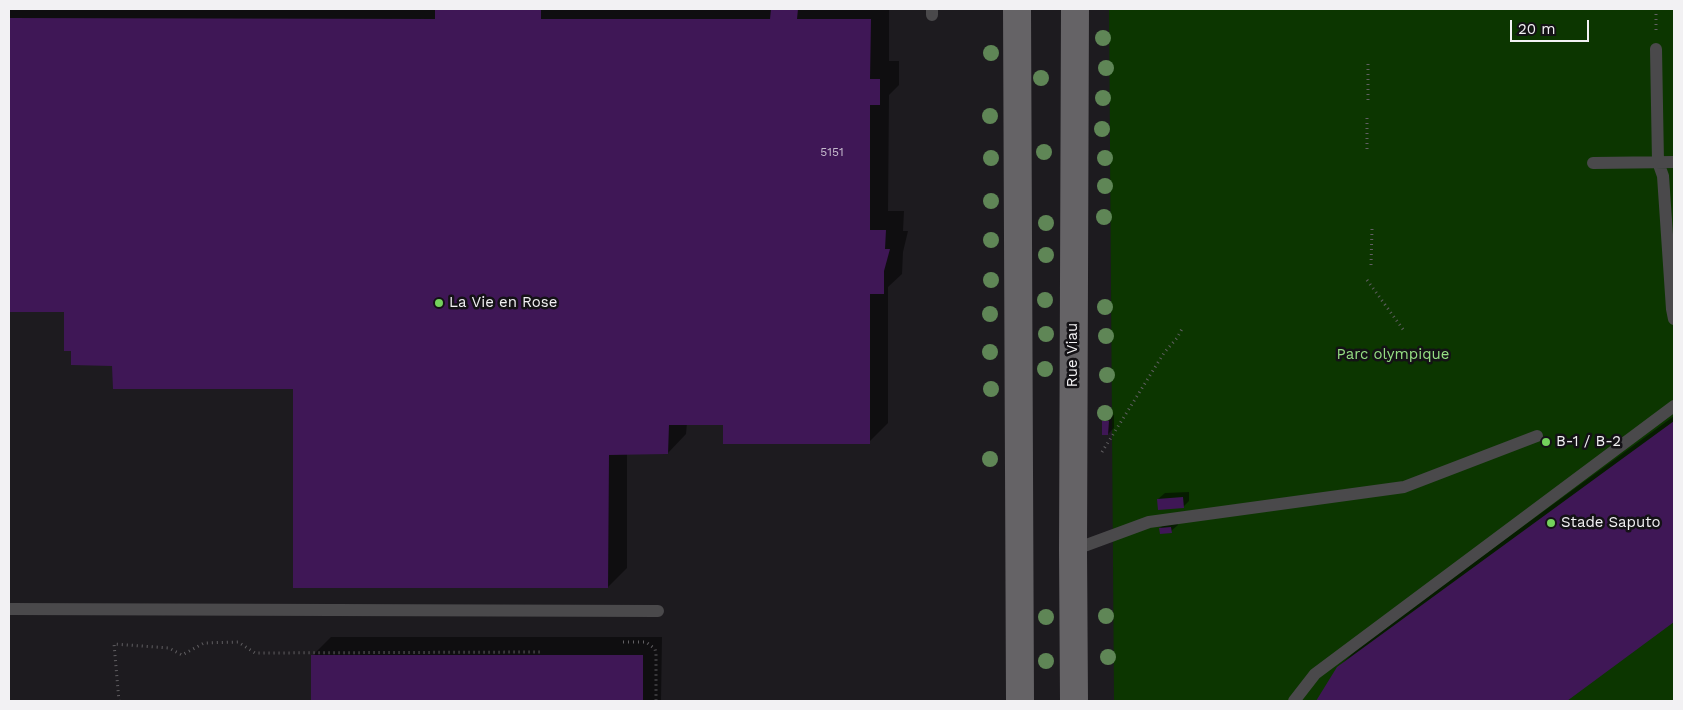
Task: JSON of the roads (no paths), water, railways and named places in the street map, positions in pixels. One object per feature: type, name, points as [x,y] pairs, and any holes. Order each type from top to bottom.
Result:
[{"type":"main road","points":[[1017,9],[1020,701]]},
{"type":"main road","name":"Rue Viau","points":[[1074,701],[1075,9]]},
{"type":"lane","points":[[1656,49],[1658,162],[1663,176],[1674,319]]},
{"type":"lane","points":[[1593,163],[1674,162]]},
{"type":"lane","points":[[1294,701],[1315,674],[1674,406]]},
{"type":"lane","points":[[1073,550],[1149,522],[1404,487],[1537,436]]},
{"type":"lane","points":[[9,609],[658,611]]},
{"type":"place","name":"La Vie en Rose","points":[[439,303]]},
{"type":"place","name":"B-1 / B-2","points":[[1546,442]]},
{"type":"place","name":"Stade Saputo","points":[[1551,523]]},
{"type":"park label","name":"Parc olympique","points":[[1393,355]]}]
